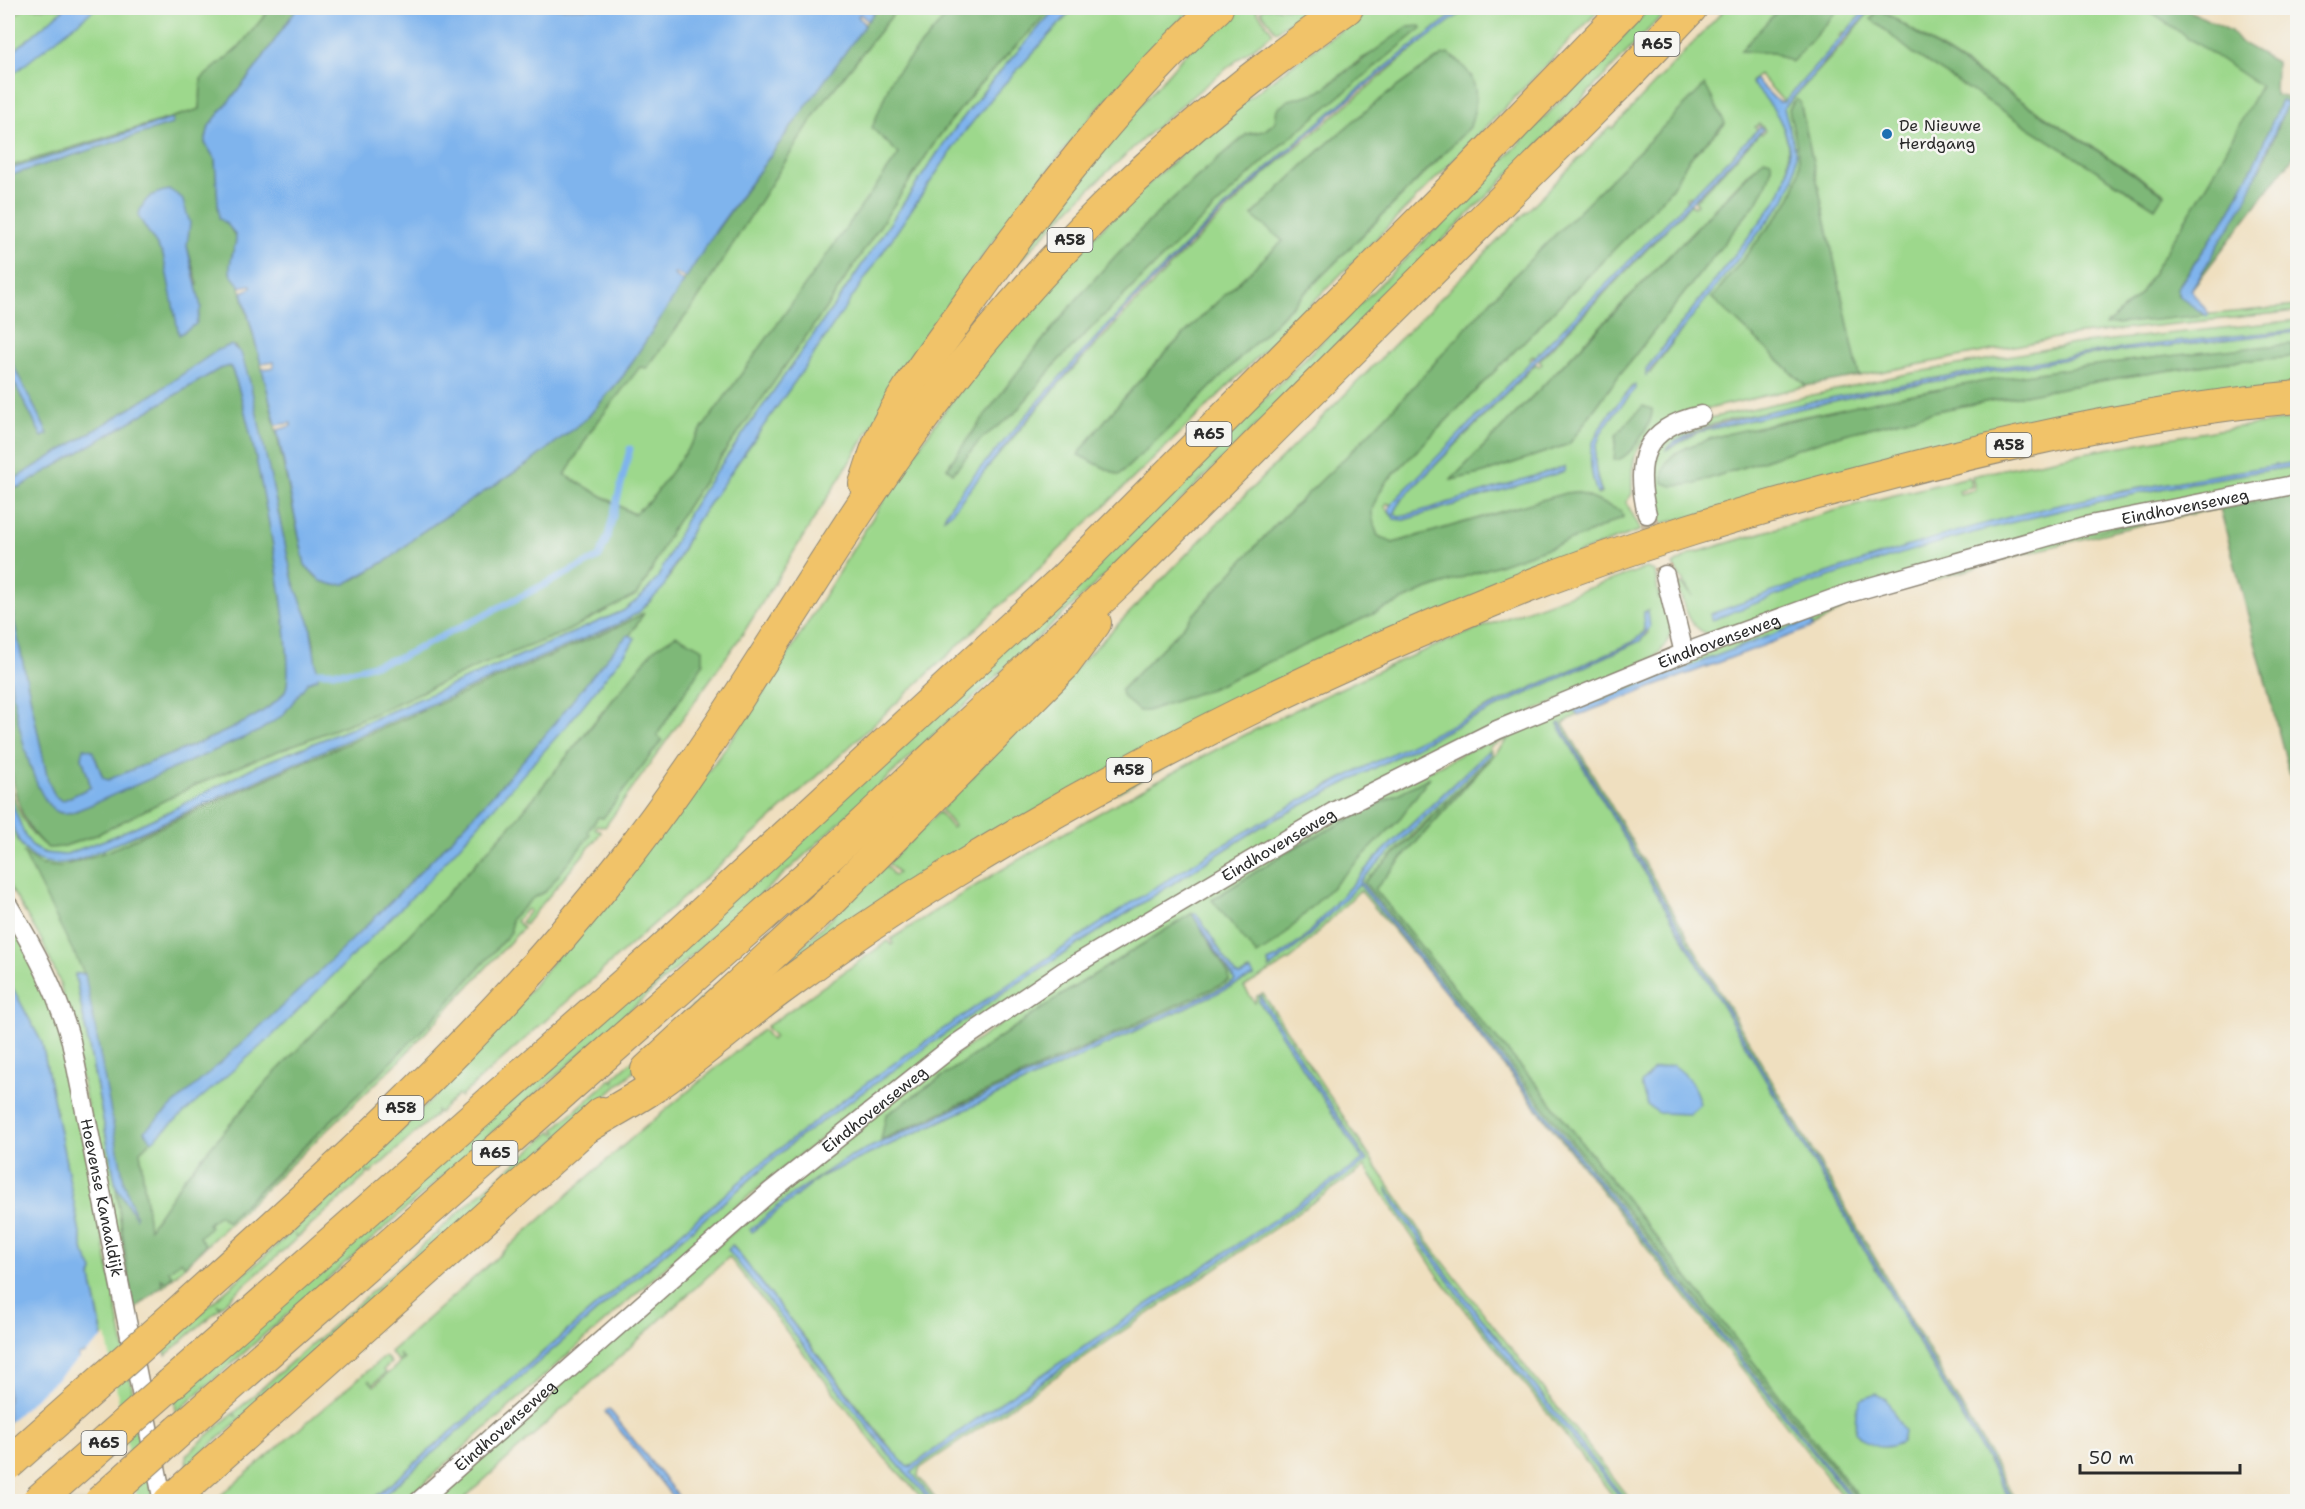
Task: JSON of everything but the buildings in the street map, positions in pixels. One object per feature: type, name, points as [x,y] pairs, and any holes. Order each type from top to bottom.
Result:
[{"type":"highway","points":[[849,527],[880,440],[920,374],[1001,259],[1111,120],[1192,30],[1217,8]]},
{"type":"highway","name":"A58","points":[[8,1464],[342,1165],[449,1062],[619,867],[692,771],[849,527],[937,399],[998,322],[1071,238],[1145,166],[1232,92],[1347,8]]},
{"type":"highway","name":"A65","points":[[37,1502],[657,956],[1063,580],[1445,197],[1628,8]]},
{"type":"highway","name":"A65","points":[[100,1502],[810,874],[1120,581],[1606,97],[1691,8]]},
{"type":"highway","name":"A58","points":[[587,1127],[654,1087],[782,988],[936,884],[1062,807],[1203,730],[1308,679],[1411,634],[1504,595],[1653,542],[1787,500],[1965,454],[2155,416],[2298,397]]},
{"type":"highway","name":"A58","points":[[180,1492],[587,1127],[832,899],[1064,665],[1084,639],[1120,581]]},
{"type":"street","points":[[1647,514],[1641,487],[1642,460],[1654,437],[1671,424],[1701,415]]},
{"type":"street","name":"Eindhovenseweg","points":[[418,1502],[771,1191],[956,1044],[1064,970],[1243,862],[1405,775],[1497,730],[1684,653],[1849,593],[2085,526],[2298,484]]},
{"type":"street","points":[[1665,575],[1684,653]]},
{"type":"street","name":"Hoevense Kanaaldijk","points":[[8,905],[39,956],[60,1002],[71,1041],[163,1502]]},
{"type":"green space","points":[[25,8],[65,8],[8,56],[8,19]]},
{"type":"green space","points":[[93,8],[271,8],[238,48],[201,79],[200,109],[8,167],[8,78]]},
{"type":"green space","points":[[271,8],[297,8],[255,69],[209,126],[205,143],[215,159],[219,216],[227,223],[237,239],[232,254],[230,273],[239,283],[265,379],[305,565],[316,577],[334,585],[355,579],[391,558],[420,533],[529,463],[587,418],[623,376],[702,251],[874,11],[877,8],[898,8],[821,105],[698,299],[647,368],[640,367],[592,429],[565,475],[633,514],[651,500],[899,154],[872,128],[892,78],[954,8],[1052,8],[979,85],[937,139],[830,302],[695,494],[671,531],[646,581],[636,595],[567,631],[476,667],[371,715],[247,763],[191,787],[96,835],[62,847],[48,848],[32,832],[14,788],[8,735],[8,660],[31,770],[55,796],[48,781],[8,592],[8,370],[42,437],[48,434],[8,355],[8,176],[172,124],[173,121],[172,119],[8,170],[8,167],[200,109],[201,79],[238,48]],"holes":[[[187,246],[198,285],[167,271],[163,255]],[[236,346],[276,502],[293,582],[310,624],[314,644],[312,681],[308,681],[283,715],[259,731],[71,813],[56,796],[62,801],[91,787],[82,757],[96,759],[103,778],[108,780],[230,730],[273,704],[285,691],[288,671],[286,634],[270,530],[260,475],[238,388],[230,366],[219,369],[20,487],[16,488],[12,483],[16,478],[149,397],[225,347]]]},
{"type":"green space","points":[[898,8],[954,8],[892,78],[900,154],[651,500],[634,514],[565,475],[592,429],[640,366],[647,368],[698,299],[821,105]]},
{"type":"green space","points":[[1052,8],[1056,8],[990,83],[947,139],[841,296],[706,486],[690,511],[657,580],[641,597],[623,611],[357,726],[256,766],[166,813],[110,838],[64,855],[51,855],[38,850],[28,842],[15,816],[8,792],[8,779],[18,808],[33,834],[48,848],[62,847],[96,835],[180,792],[247,763],[371,715],[476,667],[567,631],[636,595],[646,581],[671,531],[695,494],[830,302],[937,139],[979,85]]},
{"type":"green space","points":[[1074,8],[1192,8],[1095,112],[1011,216],[937,321],[744,632],[605,827],[597,825],[595,828],[601,832],[596,839],[525,925],[521,922],[530,911],[527,909],[516,921],[523,928],[398,1062],[206,1246],[198,1237],[210,1227],[208,1224],[219,1214],[227,1222],[408,1044],[511,932],[511,919],[533,897],[546,891],[590,835],[588,831],[598,817],[603,818],[662,740],[657,735],[703,664],[614,697],[515,821],[394,951],[269,1079],[184,1178],[149,1230],[140,1151],[282,1018],[642,614],[622,625],[288,769],[109,851],[60,867],[41,865],[25,854],[85,974],[75,975],[116,1186],[129,1294],[60,983],[41,939],[8,884],[8,814],[18,841],[27,852],[40,860],[68,862],[145,832],[311,756],[618,624],[647,605],[669,578],[696,522],[805,367],[962,135],[995,94]]},
{"type":"green space","points":[[1226,8],[1258,8],[1256,10],[1273,33],[1201,89],[1133,148],[1068,210],[1006,276],[1026,235]]},
{"type":"green space","points":[[1265,8],[1310,8],[1276,31],[1260,11]]},
{"type":"green space","points":[[1374,8],[1462,8],[1390,63],[1321,121],[1189,243],[1064,374],[947,511],[945,518],[1057,386],[1176,260],[1268,171],[1428,37],[1468,8],[1601,8],[1237,378],[956,648],[661,918],[460,1097],[458,1095],[439,1113],[436,1110],[436,1114],[370,1174],[367,1171],[367,1175],[298,1237],[295,1235],[296,1239],[221,1306],[217,1304],[220,1308],[166,1355],[163,1347],[326,1201],[406,1125],[445,1086],[522,1000],[689,796],[731,740],[912,457],[959,391],[1010,328],[1064,267],[1121,210],[1243,103],[1307,54]],"holes":[[[1422,27],[1281,145],[1180,240],[1058,361],[1014,414],[981,439],[953,473],[947,468],[1023,365],[1077,299],[1105,267],[1175,197],[1247,134],[1264,131],[1275,122],[1277,109],[1319,92],[1361,59]],[[1443,55],[1456,58],[1472,77],[1442,156],[1184,414],[1119,475],[1079,455],[1125,397],[1175,343],[1283,241],[1252,215],[1367,111]]]},
{"type":"green space","points":[[1650,8],[1669,8],[1543,140],[1121,560],[796,863],[176,1413],[175,1400],[1134,528],[1457,208]]},
{"type":"green space","points":[[1726,8],[1780,8],[1741,51],[1774,53],[1792,62],[1840,8],[1867,8],[1844,34],[1839,36],[1841,38],[1784,102],[1759,74],[1751,82],[1774,106],[1785,131],[1789,156],[1781,192],[1646,369],[1650,373],[1794,179],[1790,130],[1784,108],[1845,42],[1872,8],[2144,8],[2261,86],[2210,180],[2140,294],[2107,324],[2297,306],[2297,311],[2072,335],[1859,376],[1800,102],[1792,103],[1790,115],[1801,159],[1795,188],[1787,204],[1712,298],[1806,386],[1682,415],[1642,442],[1635,455],[1632,494],[1626,502],[1641,530],[1548,564],[770,977],[886,865],[894,876],[898,873],[888,863],[939,812],[952,828],[954,826],[941,810],[1023,723],[1610,127],[1612,129]],"holes":[[[1880,9],[2164,193],[2155,208],[1914,54],[1871,19]],[[1705,86],[1725,124],[1689,159],[1672,188],[1635,228],[1386,482],[1374,503],[1372,513],[1378,536],[1393,543],[1566,493],[1577,492],[1621,511],[1623,517],[1585,535],[1423,591],[1210,689],[1121,690],[1177,633],[1274,526],[1404,397],[1503,287]],[[1760,124],[1765,130],[1695,201],[1697,204],[1694,207],[1691,204],[1539,361],[1542,364],[1539,366],[1536,364],[1401,500],[1394,514],[1399,517],[1408,515],[1564,467],[1565,471],[1404,520],[1391,515],[1385,507],[1387,503],[1391,505],[1532,361],[1530,358],[1533,355],[1535,358],[1632,261],[1688,201],[1686,198],[1689,196],[1691,198],[1757,130],[1755,127]],[[1755,167],[1759,199],[1620,374],[1569,444],[1484,473],[1451,480]],[[1632,386],[1635,389],[1606,425],[1596,447],[1595,460],[1602,493],[1598,495],[1592,477],[1592,448],[1596,436],[1611,412]]]},
{"type":"green space","points":[[1780,8],[1840,8],[1792,62],[1774,53],[1740,51]]},
{"type":"green space","points":[[2144,8],[2183,8],[2231,31],[2240,42],[2276,62],[2275,95],[2297,100],[2297,152],[2191,290],[2264,162],[2287,103],[2281,101],[2256,160],[2231,210],[2177,288],[2178,294],[2205,315],[2106,325],[2140,294],[2210,180],[2260,86]]},
{"type":"green space","points":[[1879,9],[2164,194],[2155,208],[1914,54],[1871,19]]},
{"type":"green space","points":[[1421,26],[1422,28],[1281,145],[1180,240],[1058,361],[1014,414],[981,439],[953,473],[947,468],[1023,365],[1077,299],[1105,267],[1175,197],[1247,134],[1264,131],[1275,122],[1277,109],[1289,100],[1319,92],[1407,27]]},
{"type":"green space","points":[[1449,54],[1466,70],[1474,86],[1476,95],[1470,127],[1184,414],[1119,475],[1078,455],[1150,370],[1202,317],[1283,241],[1252,216],[1296,172],[1367,110],[1417,72],[1443,55]]},
{"type":"green space","points":[[1705,85],[1725,123],[1689,159],[1672,188],[1635,228],[1386,482],[1374,503],[1372,513],[1378,536],[1393,543],[1566,493],[1577,492],[1621,511],[1623,517],[1585,535],[1423,591],[1210,689],[1147,711],[1139,711],[1122,696],[1121,690],[1177,633],[1274,526],[1352,451],[1503,287]]},
{"type":"green space","points":[[1796,99],[1800,102],[1859,376],[1806,386],[1712,298],[1787,204],[1794,191],[1798,179],[1799,157],[1789,109]]},
{"type":"green space","points":[[1764,159],[1771,161],[1771,171],[1759,199],[1620,374],[1569,444],[1484,473],[1451,480]]},
{"type":"green space","points":[[2297,320],[2297,330],[2172,343],[2047,360],[1922,381],[1747,416],[1710,425],[1693,432],[1667,450],[1698,432],[1877,391],[2102,353],[2297,332],[2297,383],[1659,524],[1653,497],[1648,497],[1650,451],[1684,424],[1902,375],[2074,344]],"holes":[[[2292,345],[2292,357],[2234,361],[2117,378],[1941,410],[1833,437],[1693,484],[1673,486],[1676,453],[1734,433],[1793,418],[2008,380],[2150,359]]]},
{"type":"green space","points":[[2292,344],[2292,357],[2234,361],[2117,378],[1941,410],[1833,437],[1693,484],[1673,486],[1663,483],[1663,474],[1671,458],[1691,445],[1736,432],[1857,405],[2042,372],[2167,356]]},
{"type":"green space","points":[[1643,406],[1652,409],[1645,432],[1626,455],[1614,460],[1616,435]]},
{"type":"green space","points":[[2297,419],[2297,462],[2122,491],[1845,567],[1711,614],[1712,619],[1855,568],[1927,546],[2074,507],[2148,491],[2297,466],[2297,478],[1712,635],[1692,623],[1677,586],[1682,584],[1692,596],[1673,565],[1691,554],[1854,505],[1969,477],[1972,487],[1959,490],[1960,494],[1975,490],[1972,476],[2134,444]]},
{"type":"green space","points":[[2297,489],[2297,495],[2240,504],[2127,528],[1959,572],[1848,606],[1813,627],[1811,620],[1575,710],[1578,715],[1563,723],[2017,1501],[2014,1501],[1560,723],[1558,724],[2011,1501],[1862,1501],[1538,1086],[1476,1015],[1375,889],[1509,738],[1489,747],[1493,755],[1365,882],[1859,1501],[1855,1501],[1360,881],[1490,754],[1488,751],[1376,858],[1302,940],[1268,962],[1269,968],[1305,940],[1359,883],[1852,1501],[1846,1501],[1445,992],[1360,890],[1291,959],[1244,987],[1255,1003],[1257,996],[1263,994],[1373,1162],[1434,1250],[1631,1501],[1626,1501],[1450,1278],[1387,1189],[1422,1245],[1623,1501],[1617,1501],[1440,1278],[1365,1167],[919,1469],[918,1476],[937,1501],[933,1501],[910,1472],[1018,1395],[1367,1160],[1260,997],[1259,1001],[1364,1160],[982,1415],[912,1466],[907,1467],[899,1459],[733,1246],[729,1249],[889,1454],[930,1501],[925,1501],[884,1457],[729,1257],[461,1501],[419,1502],[880,1106],[1060,984],[1230,875],[1463,753],[1759,631],[2031,545]],"holes":[[[1374,806],[1398,821],[1361,855],[1212,900],[1288,851]],[[1192,914],[1229,975],[1229,981],[882,1140],[886,1115],[1068,991]],[[1196,914],[1235,974],[1240,976],[1249,971],[1254,976],[820,1177],[750,1230],[789,1197],[849,1157],[1232,983],[1235,980],[1194,915]]]},
{"type":"green space","points":[[2297,495],[2297,802],[2220,508]]},
{"type":"green space","points":[[1646,568],[1655,571],[1659,599],[1660,592],[1665,591],[1671,627],[1663,649],[1655,657],[1404,769],[874,1098],[788,1164],[703,1234],[404,1501],[377,1501],[797,1139],[1001,994],[1262,826],[1452,728],[1640,641],[1648,633],[1648,610],[1644,612],[1643,632],[1633,642],[1493,705],[1327,786],[1213,851],[921,1044],[751,1172],[371,1501],[213,1502],[385,1356],[391,1363],[383,1370],[386,1373],[373,1384],[369,1380],[374,1386],[404,1359],[399,1354],[402,1359],[399,1362],[390,1352],[632,1138],[763,1029],[771,1040],[775,1037],[766,1027],[888,941],[891,945],[893,944],[891,939],[1065,832],[1244,735],[1305,705],[1470,632]]},
{"type":"green space","points":[[644,613],[616,657],[550,739],[282,1018],[140,1151],[149,1229],[184,1178],[269,1079],[394,951],[515,821],[654,649],[676,635],[703,649],[703,664],[657,735],[662,740],[603,818],[598,817],[588,831],[590,835],[546,891],[533,898],[511,919],[511,932],[440,1012],[227,1221],[219,1215],[208,1224],[210,1227],[199,1237],[206,1245],[185,1266],[181,1261],[169,1271],[172,1276],[165,1282],[161,1278],[162,1286],[133,1311],[116,1186],[75,974],[84,973],[23,852],[41,865],[60,867],[109,851],[288,769],[622,625]]},
{"type":"green space","points":[[1493,755],[1375,889],[1476,1015],[1538,1086],[1862,1501],[1859,1501],[1364,882],[1415,835]]},
{"type":"green space","points":[[1430,777],[1398,821],[1278,941],[1257,955],[1212,900],[1288,851]]},
{"type":"green space","points":[[8,912],[60,1018],[154,1501],[137,1501],[91,1278],[93,1270],[84,1253],[42,1043],[8,979]]},
{"type":"green space","points":[[1192,913],[1229,975],[1229,981],[881,1140],[886,1115],[1068,991]]},
{"type":"green space","points":[[729,974],[667,1042],[187,1466],[186,1455],[232,1414],[236,1416],[234,1413],[316,1340],[320,1342],[318,1339],[376,1288],[379,1289],[378,1286],[436,1233],[440,1235],[438,1231],[493,1182],[497,1186],[500,1184],[496,1180],[552,1131],[555,1134],[557,1132],[554,1129],[611,1079],[614,1082],[614,1077],[670,1027],[672,1030],[674,1028],[672,1025]]},
{"type":"green space","points":[[203,1249],[163,1287],[161,1277],[182,1260],[185,1265]]},
{"type":"water","points":[[65,8],[96,8],[8,78],[8,56]]},
{"type":"water","points":[[297,8],[877,8],[868,21],[860,14],[858,16],[865,25],[717,229],[686,278],[675,273],[674,275],[684,282],[623,376],[587,418],[529,463],[420,533],[391,558],[345,584],[334,585],[321,581],[305,565],[277,430],[291,426],[291,423],[276,425],[262,369],[274,367],[274,362],[261,364],[242,292],[251,288],[251,285],[240,287],[230,271],[236,238],[234,232],[219,218],[215,159],[205,143],[209,126],[255,69]]},
{"type":"water","points":[[1056,8],[1074,8],[995,94],[962,135],[805,367],[696,522],[663,588],[638,613],[618,624],[311,756],[83,858],[62,863],[48,863],[36,859],[27,851],[14,830],[10,817],[8,792],[25,836],[33,847],[44,853],[64,855],[166,813],[256,766],[357,726],[623,611],[641,597],[657,579],[690,511],[706,486],[841,296],[947,139],[990,83]]},
{"type":"water","points":[[1462,8],[1468,8],[1326,119],[1192,242],[1067,374],[951,513],[944,518],[956,497],[1068,368],[1173,258],[1284,153],[1401,54]]},
{"type":"water","points":[[1867,8],[1872,8],[1784,108],[1796,153],[1794,179],[1784,201],[1646,375],[1646,369],[1774,204],[1783,187],[1788,171],[1787,140],[1774,111],[1751,83],[1755,79],[1778,102],[1784,102]]},
{"type":"water","points":[[2281,101],[2287,103],[2245,202],[2191,290],[2209,314],[2207,316],[2181,298],[2177,289],[2231,210],[2256,160]]},
{"type":"water","points":[[172,119],[172,124],[8,176],[8,170]]},
{"type":"water","points":[[1760,127],[1763,129],[1401,500],[1394,514],[1399,517],[1408,515],[1564,467],[1565,471],[1404,520],[1394,519],[1389,509],[1395,500]]},
{"type":"water","points":[[170,190],[182,198],[190,223],[187,246],[201,307],[196,324],[179,335],[163,255],[138,216],[149,197]]},
{"type":"water","points":[[2297,330],[2297,332],[2102,353],[1877,391],[1701,431],[1735,420],[1799,405],[2020,364],[2135,347]]},
{"type":"water","points":[[231,345],[241,353],[250,382],[293,581],[310,624],[318,678],[308,682],[283,715],[259,731],[88,806],[69,813],[58,812],[48,803],[39,788],[18,719],[7,653],[8,592],[48,781],[55,796],[62,801],[91,787],[82,757],[84,748],[92,750],[103,778],[108,780],[230,730],[273,704],[285,691],[288,671],[286,634],[270,530],[260,475],[238,388],[230,366],[219,369],[20,487],[13,487],[12,483],[16,478],[149,397],[218,350]]},
{"type":"water","points":[[8,355],[48,434],[42,437],[8,370]]},
{"type":"water","points":[[1635,385],[1635,389],[1600,435],[1595,459],[1601,492],[1597,494],[1591,467],[1595,438],[1607,418]]},
{"type":"water","points":[[1697,433],[1666,450],[1688,436]]},
{"type":"water","points":[[2297,462],[2297,466],[2148,491],[2000,526],[1855,569],[1712,620],[1711,614],[1797,583],[1884,554],[2015,516],[2089,498]]},
{"type":"water","points":[[1648,611],[1650,627],[1640,641],[1452,728],[1262,826],[1001,994],[797,1139],[377,1501],[371,1501],[751,1172],[818,1119],[922,1043],[1139,898],[1213,851],[1289,807],[1442,730],[1633,642],[1644,632],[1644,612]]},
{"type":"water","points":[[1811,620],[1813,627],[1578,715],[1574,710]]},
{"type":"water","points":[[629,635],[635,638],[630,647],[568,724],[429,880],[271,1037],[152,1141],[144,1131],[300,989],[451,840],[545,735],[614,650]]},
{"type":"water","points":[[1560,723],[2014,1501],[2011,1501],[1558,724]]},
{"type":"water","points":[[1488,751],[1490,754],[1360,881],[1855,1501],[1852,1501],[1359,884],[1305,940],[1270,968],[1268,962],[1302,940],[1376,858]]},
{"type":"water","points":[[1196,913],[1235,974],[1240,976],[1251,971],[1254,976],[820,1177],[752,1232],[750,1230],[789,1197],[849,1157],[1232,983],[1235,980],[1193,915]]},
{"type":"water","points":[[75,974],[85,974],[124,1182],[136,1218],[116,1186]]},
{"type":"water","points":[[8,979],[42,1043],[84,1253],[93,1270],[91,1278],[135,1501],[115,1501],[85,1353],[78,1355],[107,1501],[8,1501]]},
{"type":"water","points":[[1260,996],[1367,1161],[925,1461],[911,1472],[933,1501],[930,1501],[889,1454],[728,1250],[732,1245],[882,1439],[907,1467],[912,1466],[982,1415],[1363,1160],[1259,1001]]},
{"type":"water","points":[[1673,1065],[1690,1081],[1698,1097],[1700,1104],[1689,1114],[1659,1113],[1647,1105],[1641,1084],[1654,1069]]},
{"type":"water","points":[[1387,1188],[1450,1278],[1626,1501],[1623,1501],[1468,1308],[1400,1213],[1390,1198]]},
{"type":"water","points":[[1876,1394],[1886,1399],[1904,1431],[1902,1442],[1882,1447],[1871,1445],[1855,1432],[1856,1411],[1860,1400]]},
{"type":"water","points":[[609,1409],[682,1501],[676,1501],[605,1412]]},
{"type":"pier","points":[[106,1335],[138,1502],[112,1502],[82,1356]]},
{"type":"pier","points":[[81,1357],[110,1502],[8,1501],[8,1423]]},
{"type":"waterway","points":[[317,672],[347,672],[401,657],[599,557],[608,536],[630,449]]},
{"type":"tunnel","points":[[1647,514],[1665,575]]},
{"type":"place","name":"De Nieuwe Herdgang","points":[[1887,134]]}]
